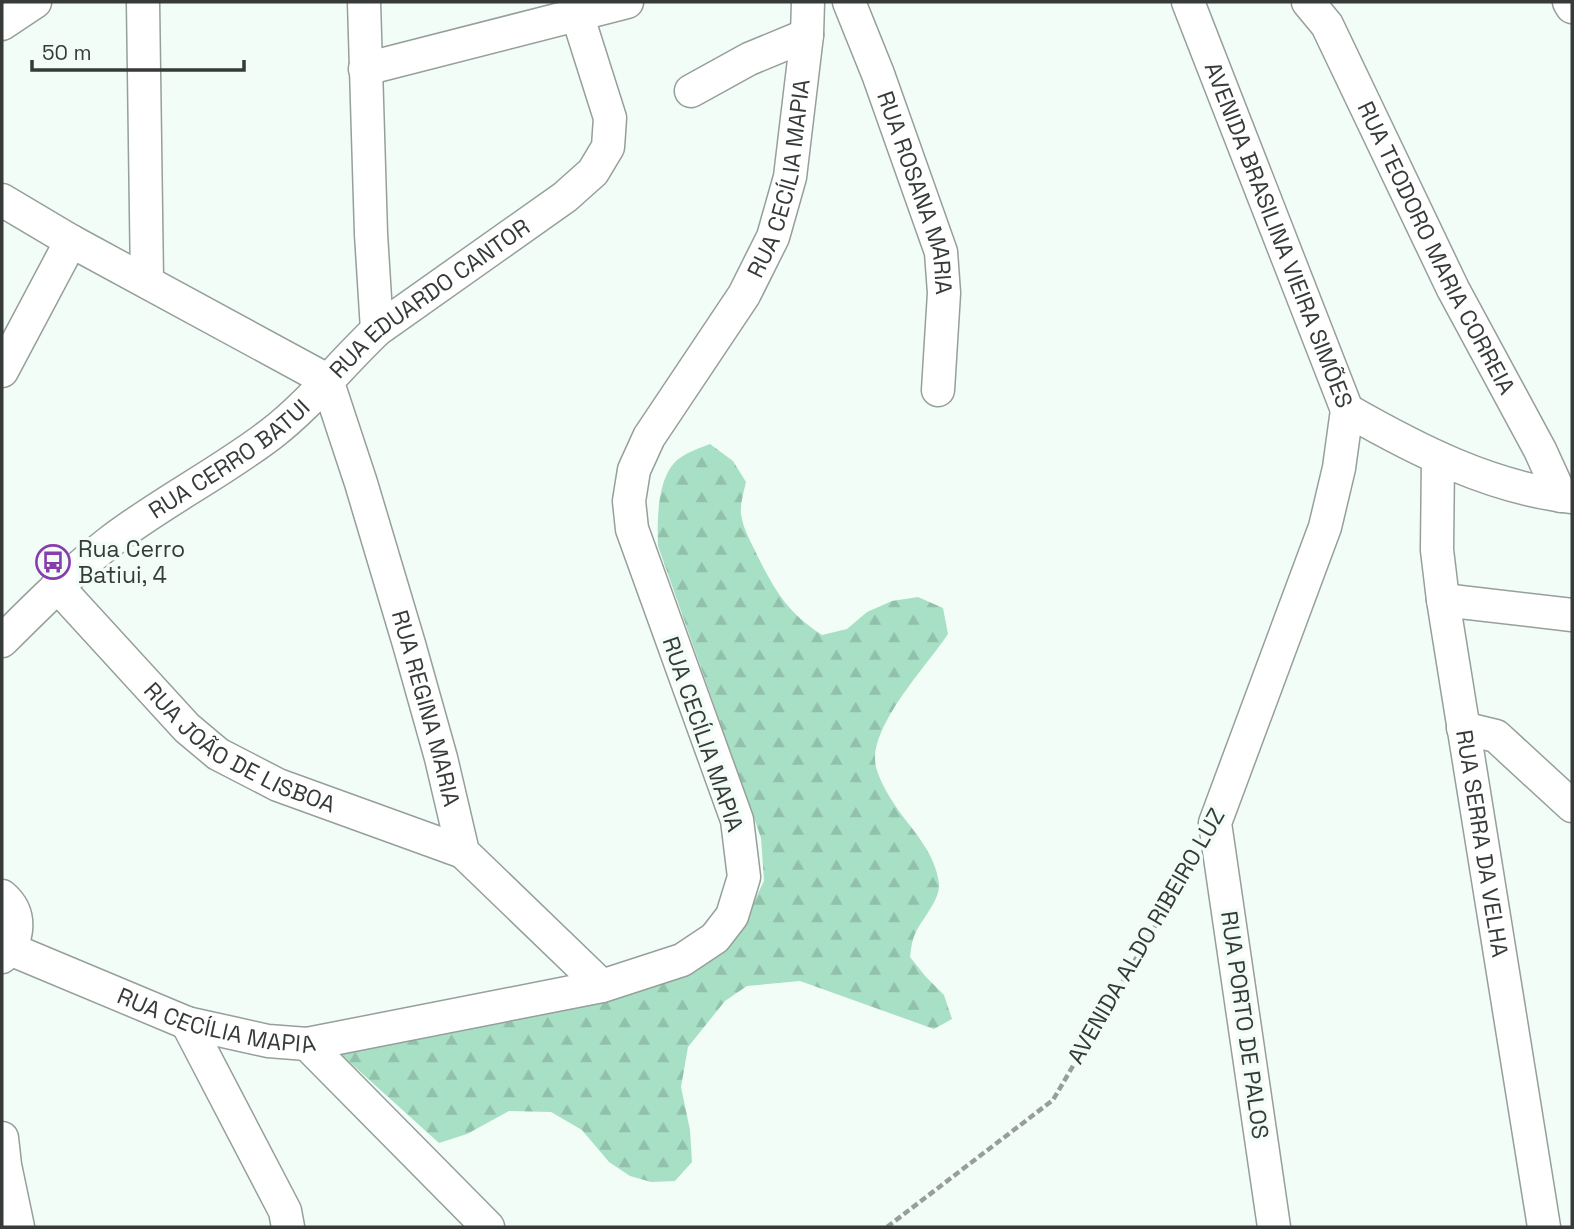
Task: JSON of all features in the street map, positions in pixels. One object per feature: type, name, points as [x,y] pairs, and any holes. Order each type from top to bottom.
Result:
[{"type":"street","points":[[2,24],[35,2]]},
{"type":"street","points":[[143,2],[147,281]]},
{"type":"street","points":[[364,2],[377,330]]},
{"type":"street","points":[[365,69],[577,8],[627,2]]},
{"type":"street","name":"RUA CECÍLIA MAPIA","points":[[6,953],[187,1023],[268,1041],[307,1044],[602,986],[682,960],[715,938],[732,916],[744,877],[737,820],[632,529],[629,501],[635,470],[649,437],[744,295],[773,237],[790,177],[807,35],[807,2]]},
{"type":"street","name":"RUA ROSANA MARIA","points":[[849,2],[878,74],[941,252],[944,293],[937,390]]},
{"type":"street","name":"AVENIDA BRASILINA VIEIRA SIMÕES","points":[[1188,2],[1347,410],[1438,458],[1507,484],[1567,496]]},
{"type":"street","name":"RUA TEODORO MARIA CORREIA","points":[[1308,2],[1327,25],[1453,289],[1567,496]]},
{"type":"street","points":[[1569,2],[1572,7]]},
{"type":"street","name":"RUA EDUARDO CANTOR","points":[[2,200],[71,241],[327,380],[377,330],[565,197],[593,172],[608,147],[610,118],[577,8]]},
{"type":"street","points":[[691,91],[749,59],[807,35]]},
{"type":"street","points":[[2,371],[71,241]]},
{"type":"street","name":"RUA CERRO BATUI","points":[[2,641],[57,586],[112,540],[269,435],[299,411],[327,380]]},
{"type":"street","name":"RUA REGINA MARIA","points":[[327,380],[413,657],[463,852]]},
{"type":"street","name":"AVENIDA ALDO RIBEIRO LUZ","points":[[1215,823],[1325,527],[1339,468],[1347,410]]},
{"type":"street","name":"RUA SERRA DA VELHA","points":[[1438,458],[1437,550],[1443,600],[1544,1227]]},
{"type":"street","name":"RUA JOÃO DE LISBOA","points":[[57,586],[187,728],[218,754],[278,785],[463,852]]},
{"type":"street","points":[[1443,600],[1572,615]]},
{"type":"street","points":[[1463,728],[1496,736],[1572,806]]},
{"type":"street","name":"RUA PORTO DE PALOS","points":[[1215,823],[1274,1227]]},
{"type":"street","points":[[463,852],[602,986]]},
{"type":"street","points":[[2,896],[14,912],[17,924],[16,937],[6,953]]},
{"type":"street","points":[[187,1023],[285,1211],[288,1227]]},
{"type":"street","points":[[307,1044],[488,1227]]},
{"type":"street","points":[[2,1138],[18,1227]]},
{"type":"path","name":"AVENIDA ALDO RIBEIRO LUZ","points":[[887,1227],[1053,1100],[1215,823]]},
{"type":"green space","points":[[710,444],[733,461],[746,482],[741,506],[742,520],[770,580],[799,618],[822,635],[847,629],[867,612],[892,601],[918,597],[943,608],[948,634],[889,716],[880,734],[876,767],[883,785],[925,846],[934,864],[939,890],[915,935],[910,957],[944,995],[952,1019],[934,1029],[800,981],[747,986],[725,1001],[688,1047],[681,1087],[690,1130],[692,1162],[675,1181],[651,1182],[630,1176],[609,1162],[582,1130],[551,1112],[509,1111],[467,1134],[439,1143],[332,1043],[347,1031],[606,1003],[698,966],[725,951],[742,926],[764,881],[761,838],[658,546],[660,498],[672,465],[690,452]]},
{"type":"place","name":"Rua Cerro Batiui, 4","points":[[53,562]]}]
